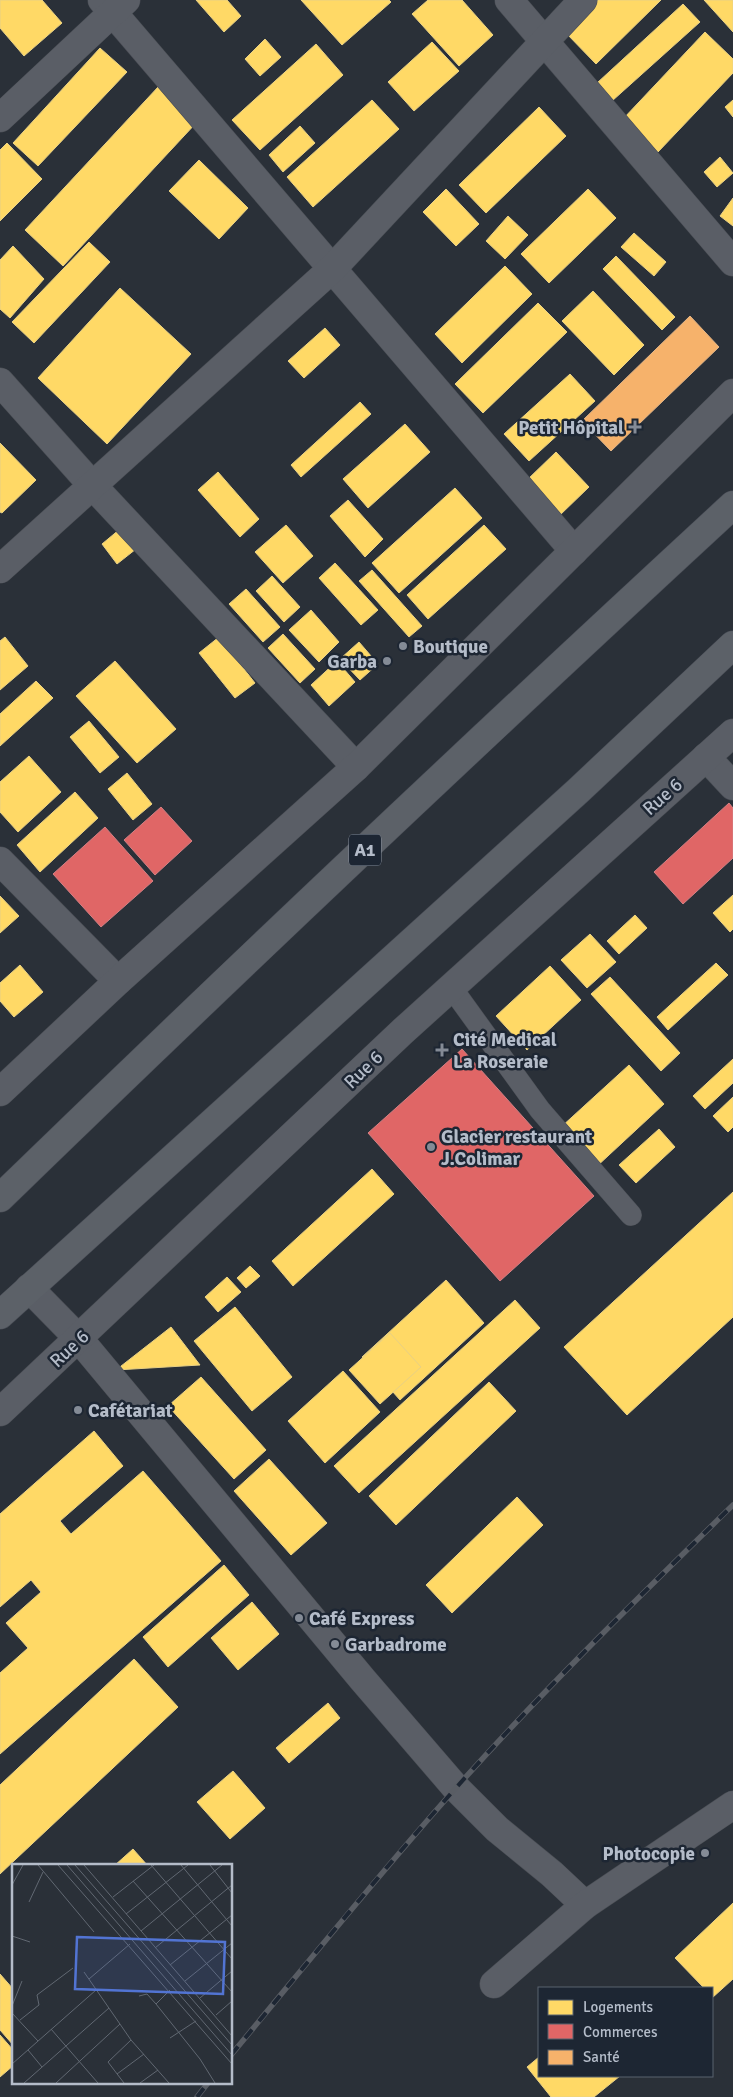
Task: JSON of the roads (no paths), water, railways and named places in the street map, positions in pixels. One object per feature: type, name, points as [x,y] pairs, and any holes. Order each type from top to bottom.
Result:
[{"type":"main road","name":"A1","points":[[0,1198],[170,1033],[486,734],[733,505]]},
{"type":"main road","points":[[0,1315],[579,790],[733,645]]},
{"type":"street","points":[[509,0],[733,262]]},
{"type":"street","points":[[0,569],[333,268],[583,0]]},
{"type":"street","points":[[0,118],[114,4],[333,268],[574,551]]},
{"type":"street","points":[[0,382],[92,485],[356,767]]},
{"type":"street","points":[[0,1092],[118,981],[356,767],[733,393]]},
{"type":"street","name":"Rue 6","points":[[0,1412],[451,987],[733,733]]},
{"type":"street","points":[[706,757],[733,786]]},
{"type":"street","points":[[0,861],[118,981]]},
{"type":"street","points":[[29,1288],[79,1339],[369,1687],[456,1788],[496,1829],[552,1874],[585,1906]]},
{"type":"street","points":[[494,1984],[585,1906],[733,1804]]},
{"type":"lane","points":[[451,987],[540,1110],[631,1215]]},
{"type":"railway","points":[[232,2054],[398,1854],[488,1752],[591,1645],[733,1505]]},
{"type":"railway","points":[[197,2097],[207,2084]]},
{"type":"place","name":"Petit Hôpital","points":[[635,427]]},
{"type":"place","name":"Boutique","points":[[403,646]]},
{"type":"place","name":"Garba","points":[[387,661]]},
{"type":"place","name":"Cité Medical La Roseraie","points":[[442,1050]]},
{"type":"place","name":"Glacier restaurant J.Colimar","points":[[431,1147]]},
{"type":"place","name":"Cafétariat","points":[[78,1410]]},
{"type":"place","name":"Café Express","points":[[299,1618]]},
{"type":"place","name":"Garbadrome","points":[[335,1644]]},
{"type":"place","name":"Photocopie","points":[[705,1853]]}]
